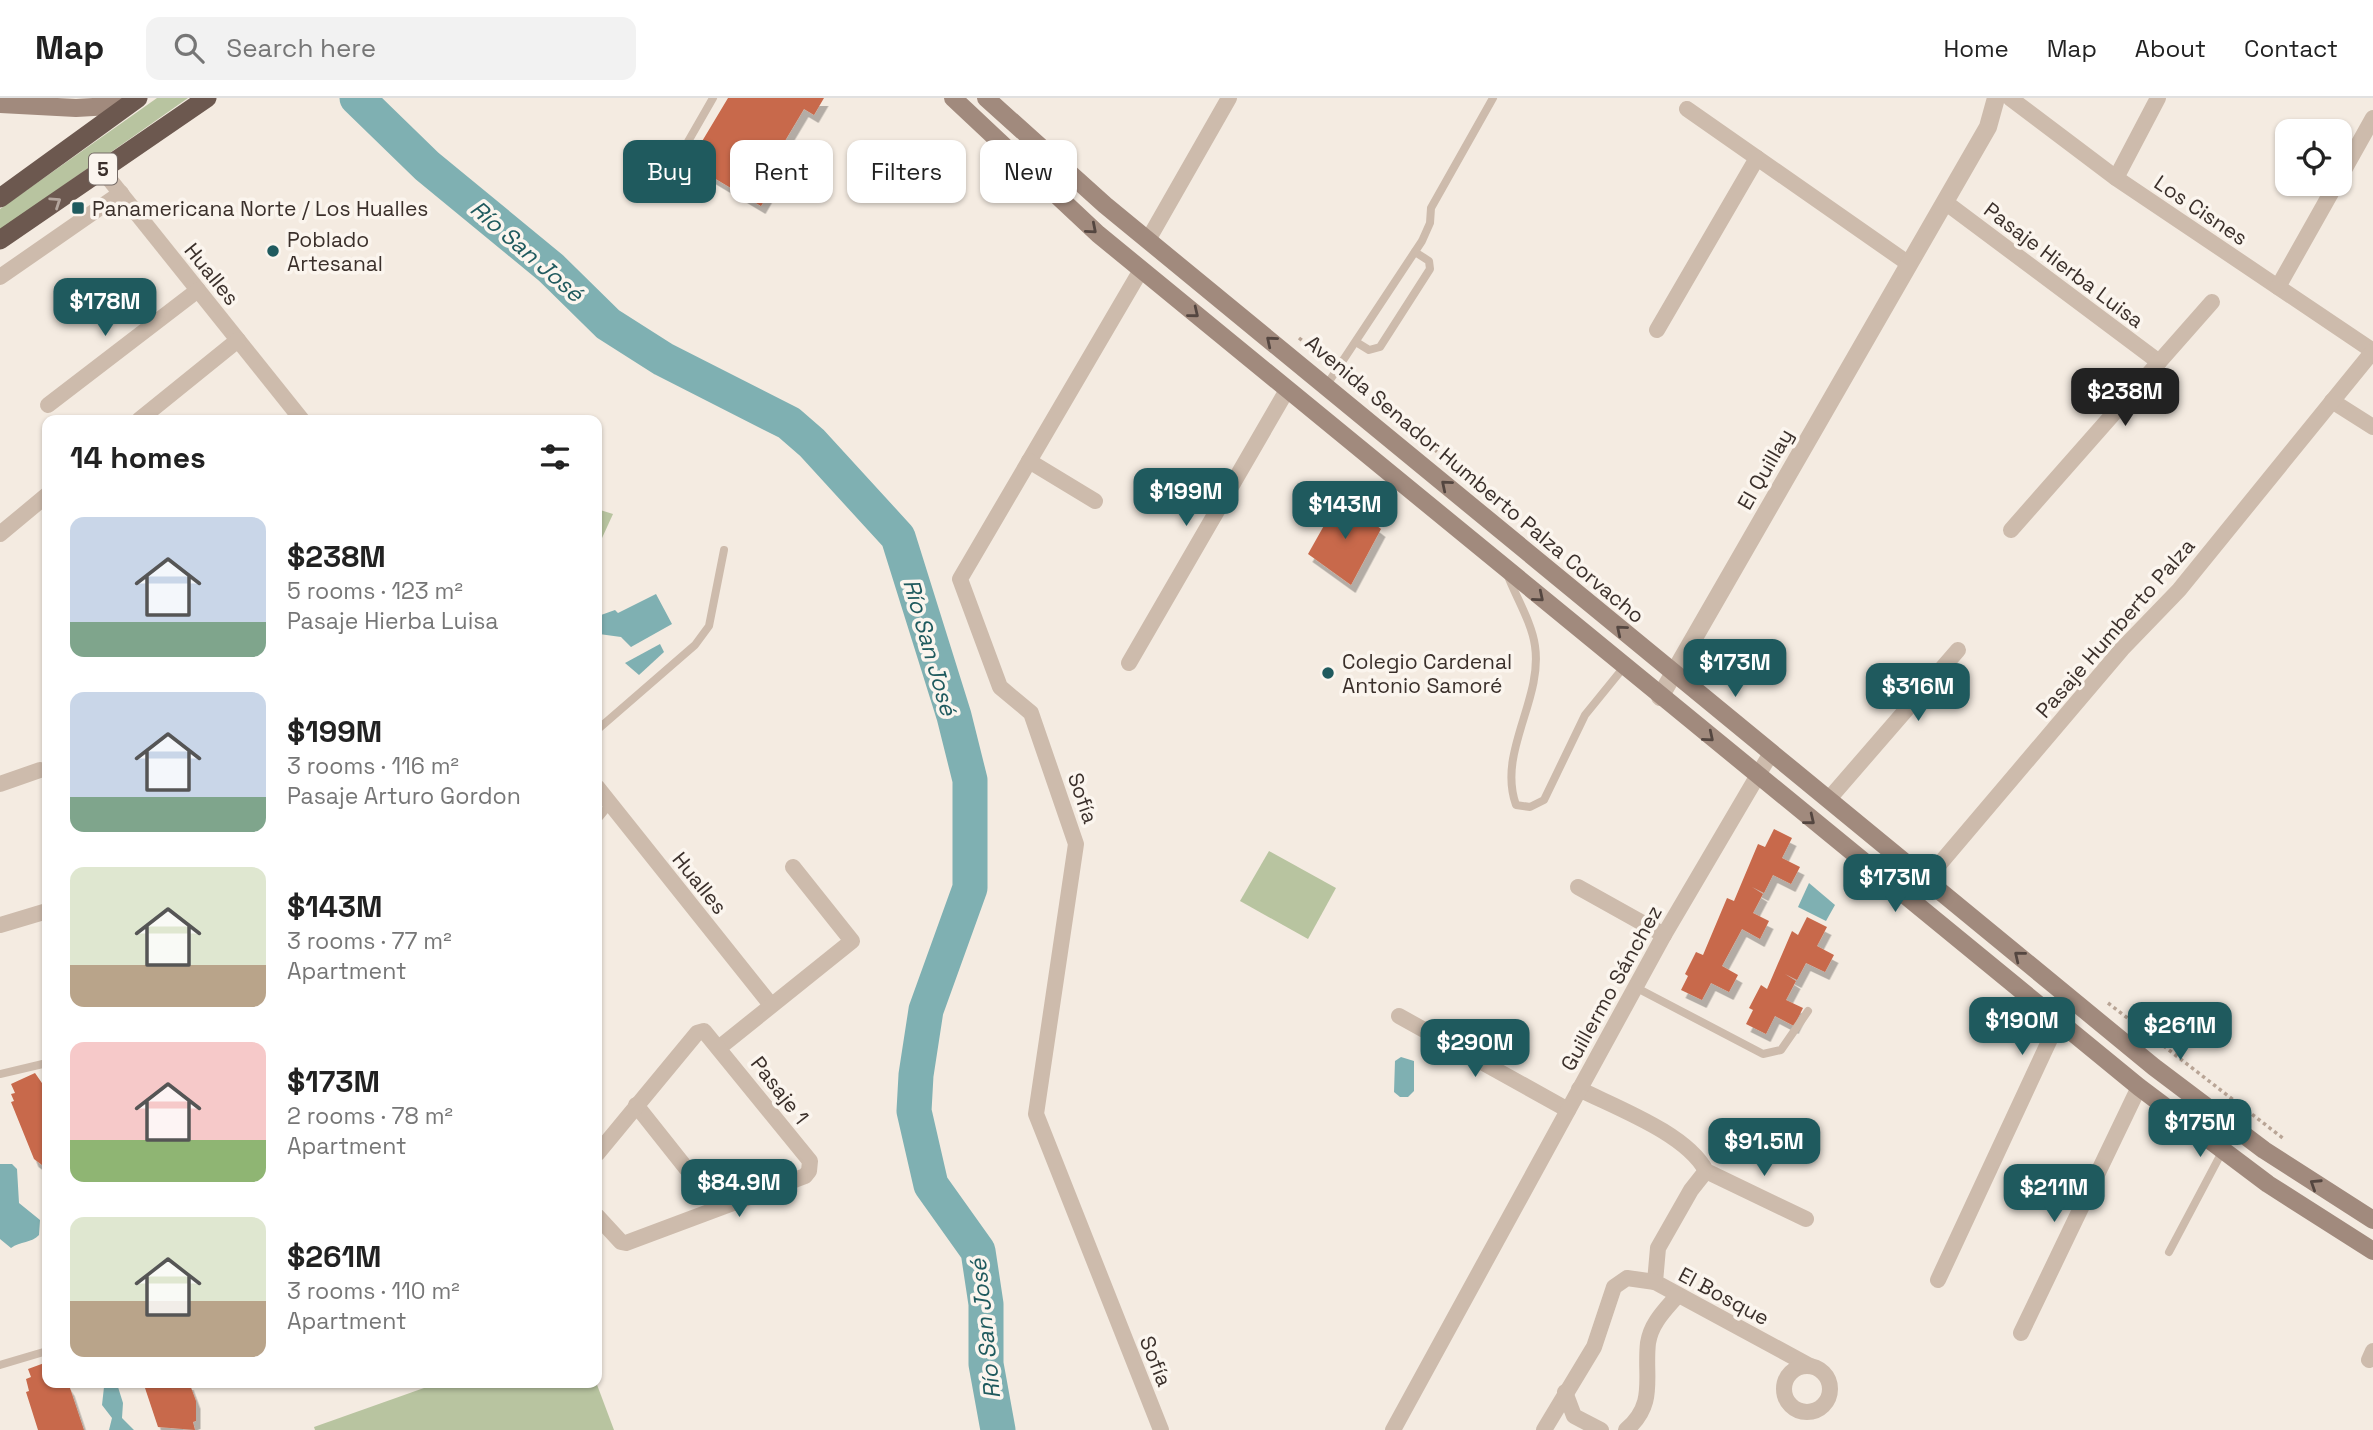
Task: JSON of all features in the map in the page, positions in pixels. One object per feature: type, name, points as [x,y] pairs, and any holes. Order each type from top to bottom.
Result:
[{"type":"highway","name":"5","points":[[0,240],[207,98]]},
{"type":"highway","name":"5","points":[[0,198],[133,102]]},
{"type":"main road","points":[[953,98],[1056,197],[1141,270],[2058,1022],[2222,1152],[2373,1251]]},
{"type":"main road","points":[[0,104],[76,108],[133,102]]},
{"type":"main road","name":"Avenida Senador Humberto Palza Corvacho","points":[[996,104],[1059,166],[1926,880],[2231,1126],[2373,1220]]},
{"type":"street","points":[[1148,240],[1230,98]]},
{"type":"street","name":"El Quillay","points":[[1660,697],[1988,127],[1996,98]]},
{"type":"street","name":"Los Cisnes","points":[[2010,98],[2116,178],[2373,351]]},
{"type":"street","points":[[2116,178],[2158,98]]},
{"type":"street","points":[[1687,110],[1909,264]]},
{"type":"street","points":[[2352,156],[2373,118]]},
{"type":"street","points":[[1657,330],[1757,158]]},
{"type":"street","name":"Hualles","points":[[102,170],[298,415]]},
{"type":"street","points":[[0,277],[121,193]]},
{"type":"street","points":[[2278,287],[2329,196]]},
{"type":"street","name":"Pasaje Hierba Luisa","points":[[1945,202],[2159,362]]},
{"type":"street","name":"Sofía","points":[[1141,270],[960,579],[1000,687],[1031,713],[1076,844],[1036,1114],[1161,1430]]},
{"type":"street","points":[[48,405],[198,290]]},
{"type":"street","points":[[2011,530],[2212,302]]},
{"type":"street","points":[[145,415],[238,340]]},
{"type":"street","name":"Pasaje Humberto Palza","points":[[1926,880],[2122,649],[2179,590],[2373,351]]},
{"type":"street","points":[[1129,663],[1287,390]]},
{"type":"street","points":[[2333,401],[2373,427]]},
{"type":"street","points":[[1029,461],[1095,501]]},
{"type":"street","points":[[0,534],[42,499]]},
{"type":"street","points":[[1828,800],[1958,650]]},
{"type":"street","name":"Guillermo Sánchez","points":[[1392,1430],[1664,935],[1771,753]]},
{"type":"street","points":[[0,784],[40,770]]},
{"type":"street","name":"Hualles","points":[[602,794],[771,1005]]},
{"type":"street","name":"Pasaje 1","points":[[602,1221],[621,1242],[626,1243],[805,1176],[811,1166],[810,1161],[720,1047],[852,941],[793,867]]},
{"type":"street","points":[[1577,887],[1664,935]]},
{"type":"street","points":[[0,925],[42,912]]},
{"type":"street","points":[[1399,1016],[1568,1110]]},
{"type":"street","points":[[1938,1280],[2058,1022]]},
{"type":"street","points":[[602,1148],[698,1033],[706,1032],[720,1047]]},
{"type":"street","points":[[2021,1333],[2139,1087]]},
{"type":"street","points":[[1579,1089],[1698,1154],[1706,1171],[1806,1219]]},
{"type":"street","points":[[636,1105],[717,1207]]},
{"type":"street","name":"El Bosque","points":[[1706,1171],[1691,1190],[1658,1248],[1655,1282],[1810,1366]]},
{"type":"street","points":[[1544,1430],[1594,1346],[1614,1287],[1627,1278],[1655,1282]]},
{"type":"street","points":[[1626,1430],[1640,1418],[1645,1401],[1650,1379],[1648,1342],[1656,1320],[1677,1296]]},
{"type":"street","points":[[1565,1392],[1574,1416],[1601,1430]]},
{"type":"lane","points":[[689,140],[713,98]]},
{"type":"lane","points":[[1326,386],[1415,252],[1430,223],[1431,208],[1493,98]]},
{"type":"lane","points":[[1356,342],[1369,350],[1380,347],[1430,269],[1429,261],[1415,252]]},
{"type":"lane","points":[[602,726],[695,645],[709,626],[724,550]]},
{"type":"lane","points":[[1506,569],[1535,646],[1534,679],[1516,744],[1510,788],[1516,805],[1530,807],[1544,800],[1585,715],[1623,667]]},
{"type":"lane","points":[[602,814],[610,804]]},
{"type":"lane","points":[[1635,987],[1763,1054],[1781,1050],[1808,1011]]},
{"type":"lane","points":[[0,1074],[42,1063]]},
{"type":"lane","points":[[2169,1252],[2222,1152]]},
{"type":"lane","points":[[0,1366],[42,1352]]},
{"type":"green space","points":[[157,98],[188,98],[0,230],[0,209]]},
{"type":"green space","points":[[602,511],[613,514],[602,538]]},
{"type":"green space","points":[[1269,851],[1336,888],[1308,939],[1240,901]]},
{"type":"green space","points":[[424,1388],[598,1388],[614,1430],[315,1430],[314,1427]]},
{"type":"water","points":[[656,594],[672,624],[631,647],[621,637],[602,634],[602,615],[615,610],[618,613]]},
{"type":"water","points":[[660,644],[664,652],[639,675],[625,663]]},
{"type":"water","points":[[1809,883],[1835,905],[1826,921],[1798,907]]},
{"type":"water","points":[[1401,1057],[1414,1061],[1414,1091],[1408,1097],[1400,1097],[1394,1092],[1395,1061]]},
{"type":"water","points":[[0,1164],[12,1164],[17,1169],[19,1203],[40,1220],[39,1235],[11,1248],[0,1239]]},
{"type":"water","points":[[104,1388],[118,1388],[123,1403],[122,1418],[134,1430],[109,1430],[112,1418],[102,1405]]},
{"type":"building","points":[[728,98],[824,98],[814,115],[804,109],[786,140],[730,140],[730,187],[716,179],[716,140],[703,140]]},
{"type":"building","points":[[1340,497],[1381,529],[1351,585],[1308,554]]},
{"type":"building","points":[[1774,829],[1792,838],[1782,858],[1800,867],[1791,884],[1773,875],[1764,893],[1752,887],[1763,894],[1753,913],[1769,921],[1760,939],[1742,929],[1722,966],[1738,975],[1729,992],[1711,983],[1702,1000],[1681,990],[1688,976],[1685,974],[1696,952],[1703,955],[1727,898],[1734,901],[1758,844],[1765,847]]},
{"type":"building","points":[[1807,917],[1827,927],[1817,946],[1834,955],[1825,972],[1806,963],[1797,980],[1785,974],[1796,981],[1786,1000],[1803,1008],[1794,1026],[1775,1016],[1766,1034],[1746,1024],[1753,1010],[1749,1008],[1761,985],[1767,989],[1792,931],[1798,935]]},
{"type":"building","points":[[35,1073],[42,1083],[42,1165],[34,1159],[11,1102],[14,1101],[11,1094],[15,1093],[11,1084]]},
{"type":"building","points":[[42,1364],[42,1388],[70,1388],[84,1430],[38,1430],[26,1392],[29,1391],[26,1379],[31,1377],[28,1369]]},
{"type":"building","points":[[145,1388],[191,1388],[196,1401],[196,1421],[193,1422],[195,1430],[158,1427]]},
{"type":"waterway","name":"Río San José","points":[[357,98],[427,166],[551,268],[608,324],[663,359],[789,423],[812,443],[898,537],[954,716],[970,780],[970,888],[926,1010],[916,1075],[914,1111],[931,1185],[978,1251],[986,1304],[986,1364],[998,1430]]},
{"type":"place","name":"Panamericana Norte / Los Hualles","points":[[78,208]]},
{"type":"place","name":"Poblado Artesanal","points":[[273,251]]},
{"type":"place","name":"Colegio Cardenal Antonio Samoré","points":[[1328,673]]}]
